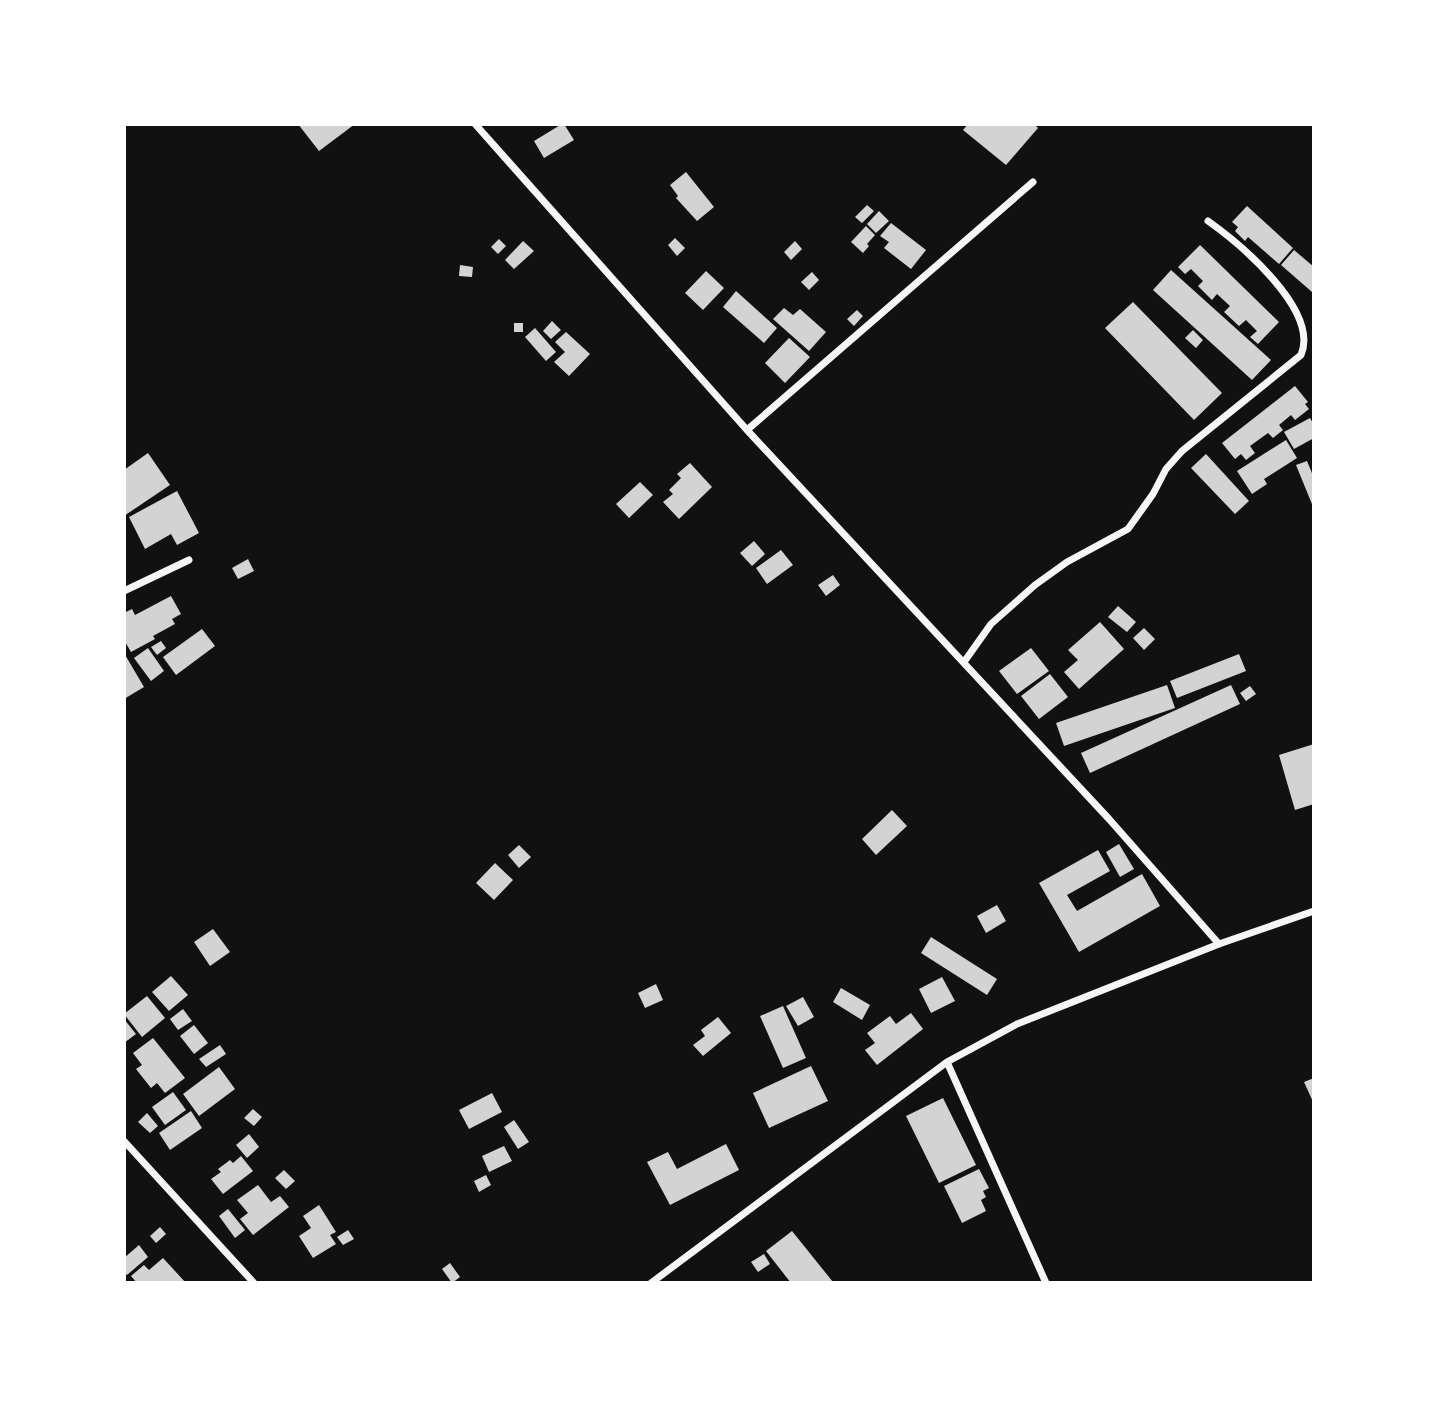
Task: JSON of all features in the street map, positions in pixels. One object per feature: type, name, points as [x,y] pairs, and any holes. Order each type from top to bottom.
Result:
[{"type":"street","points":[[475,124],[747,430],[1109,819],[1219,944]]},
{"type":"street","points":[[747,430],[1033,182]]},
{"type":"street","points":[[964,662],[991,624],[1035,585],[1067,562],[1128,529],[1166,470],[1182,451],[1301,355],[1304,348],[1303,333],[1297,313],[1286,294],[1225,233],[1208,220]]},
{"type":"street","points":[[124,591],[189,560]]},
{"type":"street","points":[[651,1283],[947,1062],[1017,1024],[1219,944],[1314,911]]},
{"type":"street","points":[[947,1062],[1046,1283]]},
{"type":"street","points":[[124,1141],[254,1283]]},
{"type":"building","points":[[298,124],[355,124],[319,151]]},
{"type":"building","points":[[562,124],[574,140],[544,158],[534,141]]},
{"type":"building","points":[[968,124],[1034,124],[1038,128],[1006,165],[963,130]]},
{"type":"building","points":[[686,172],[714,207],[697,221],[676,198],[678,196],[670,185]]},
{"type":"building","points":[[867,205],[874,211],[862,223],[855,217]]},
{"type":"building","points":[[1247,206],[1293,248],[1279,264],[1248,237],[1245,241],[1235,231],[1238,227],[1232,222]]},
{"type":"building","points":[[879,211],[889,221],[876,233],[867,224]]},
{"type":"building","points":[[891,223],[926,250],[911,269],[884,248],[889,242],[880,236]]},
{"type":"building","points":[[866,226],[875,235],[863,253],[851,242]]},
{"type":"building","points":[[675,238],[685,248],[677,256],[668,245]]},
{"type":"building","points":[[499,239],[506,246],[498,254],[491,247]]},
{"type":"building","points":[[523,241],[534,251],[514,269],[505,260]]},
{"type":"building","points":[[795,241],[802,249],[791,260],[784,252]]},
{"type":"building","points":[[1200,245],[1279,322],[1258,344],[1250,337],[1257,331],[1246,320],[1239,326],[1224,312],[1230,306],[1217,294],[1212,300],[1198,286],[1203,281],[1191,269],[1185,274],[1178,267]]},
{"type":"building","points":[[1294,250],[1314,267],[1312,292],[1281,265]]},
{"type":"building","points":[[460,265],[473,267],[472,277],[459,276]]},
{"type":"building","points":[[1171,270],[1271,360],[1252,380],[1153,290]]},
{"type":"building","points":[[706,271],[724,288],[703,310],[685,293]]},
{"type":"building","points":[[812,272],[819,280],[809,290],[801,282]]},
{"type":"building","points":[[736,291],[777,328],[764,343],[723,307]]},
{"type":"building","points":[[1133,302],[1222,393],[1194,420],[1105,328]]},
{"type":"building","points":[[784,308],[793,315],[800,309],[826,332],[809,351],[773,319]]},
{"type":"building","points":[[857,310],[863,316],[854,326],[847,319]]},
{"type":"building","points":[[552,321],[561,330],[551,339],[543,331]]},
{"type":"building","points":[[514,323],[523,323],[523,332],[514,332]]},
{"type":"building","points":[[535,328],[556,352],[546,361],[525,337]]},
{"type":"building","points":[[1193,330],[1203,340],[1196,348],[1185,338]]},
{"type":"building","points":[[566,332],[590,354],[569,376],[554,362],[565,352],[555,342]]},
{"type":"building","points":[[789,338],[810,357],[785,383],[765,363]]},
{"type":"building","points":[[1295,386],[1308,402],[1305,404],[1309,409],[1295,420],[1291,415],[1279,425],[1283,430],[1273,438],[1268,433],[1250,446],[1255,453],[1246,460],[1241,454],[1235,459],[1222,443]]},
{"type":"building","points":[[1310,418],[1314,425],[1314,438],[1294,449],[1284,432]]},
{"type":"building","points":[[1286,440],[1297,458],[1264,479],[1267,484],[1252,494],[1237,471]]},
{"type":"building","points":[[148,453],[170,485],[124,516],[124,470]]},
{"type":"building","points":[[1206,454],[1249,501],[1235,514],[1191,468]]},
{"type":"building","points":[[1307,461],[1314,478],[1314,509],[1296,465]]},
{"type":"building","points":[[690,463],[712,487],[679,519],[663,502],[673,494],[669,490],[681,478],[677,474]]},
{"type":"building","points":[[640,482],[653,495],[629,518],[616,504]]},
{"type":"building","points":[[177,491],[199,533],[177,545],[171,534],[145,549],[129,517]]},
{"type":"building","points":[[754,541],[765,554],[752,566],[740,553]]},
{"type":"building","points":[[781,550],[793,565],[767,584],[756,568]]},
{"type":"building","points":[[248,559],[254,571],[238,579],[232,568]]},
{"type":"building","points":[[833,575],[840,585],[826,596],[818,585]]},
{"type":"building","points":[[171,596],[181,614],[172,619],[175,624],[131,652],[124,640],[124,613],[132,609],[135,615]]},
{"type":"building","points":[[1118,606],[1136,622],[1127,632],[1108,617]]},
{"type":"building","points":[[1100,622],[1124,649],[1079,689],[1064,672],[1078,660],[1068,650]]},
{"type":"building","points":[[1144,628],[1155,639],[1144,650],[1133,638]]},
{"type":"building","points":[[202,629],[215,646],[176,675],[163,657]]},
{"type":"building","points":[[161,641],[166,648],[157,655],[151,647]]},
{"type":"building","points":[[148,648],[164,671],[151,681],[134,658]]},
{"type":"building","points":[[1031,648],[1049,671],[1017,694],[999,671]]},
{"type":"building","points":[[124,653],[144,687],[124,699]]},
{"type":"building","points":[[1239,654],[1246,671],[1177,698],[1170,681]]},
{"type":"building","points":[[1050,674],[1068,697],[1039,719],[1021,696]]},
{"type":"building","points":[[1167,685],[1175,708],[1064,746],[1056,723]]},
{"type":"building","points":[[1231,685],[1240,704],[1090,773],[1081,753]]},
{"type":"building","points":[[1250,686],[1256,694],[1246,701],[1240,693]]},
{"type":"building","points":[[1314,744],[1314,804],[1295,810],[1279,755]]},
{"type":"building","points":[[892,810],[907,826],[876,855],[862,839]]},
{"type":"building","points":[[1119,844],[1134,869],[1120,877],[1106,852]]},
{"type":"building","points":[[519,845],[531,857],[519,868],[508,855]]},
{"type":"building","points":[[1098,850],[1110,871],[1067,895],[1077,911],[1142,874],[1160,906],[1079,952],[1039,883]]},
{"type":"building","points":[[495,863],[513,880],[494,900],[476,883]]},
{"type":"building","points":[[997,905],[1006,921],[986,933],[977,916]]},
{"type":"building","points":[[213,929],[230,952],[210,966],[194,942]]},
{"type":"building","points":[[931,937],[997,979],[987,995],[921,953]]},
{"type":"building","points":[[171,976],[188,995],[169,1011],[152,992]]},
{"type":"building","points":[[942,977],[955,1001],[931,1013],[919,989]]},
{"type":"building","points":[[656,984],[663,1000],[645,1008],[638,993]]},
{"type":"building","points":[[841,988],[870,1005],[862,1020],[833,1002]]},
{"type":"building","points":[[147,996],[165,1018],[142,1037],[124,1014]]},
{"type":"building","points":[[803,997],[814,1017],[798,1026],[786,1006]]},
{"type":"building","points":[[783,1006],[806,1058],[783,1068],[760,1016]]},
{"type":"building","points":[[183,1009],[192,1021],[178,1030],[170,1019]]},
{"type":"building","points":[[911,1013],[923,1029],[877,1065],[865,1050],[875,1043],[867,1033],[890,1016],[896,1024]]},
{"type":"building","points":[[718,1017],[731,1033],[703,1056],[693,1045],[705,1036],[701,1030]]},
{"type":"building","points":[[124,1019],[136,1034],[124,1043]]},
{"type":"building","points":[[194,1025],[208,1043],[194,1054],[180,1036]]},
{"type":"building","points":[[153,1038],[185,1078],[165,1093],[157,1083],[151,1088],[136,1069],[142,1065],[133,1053]]},
{"type":"building","points":[[220,1045],[226,1054],[206,1067],[199,1059]]},
{"type":"building","points":[[811,1066],[828,1101],[769,1128],[753,1093]]},
{"type":"building","points":[[219,1067],[235,1089],[199,1116],[183,1094]]},
{"type":"building","points":[[1314,1078],[1314,1104],[1304,1082]]},
{"type":"building","points":[[173,1092],[186,1110],[165,1125],[152,1107]]},
{"type":"building","points":[[492,1093],[502,1112],[469,1129],[459,1110]]},
{"type":"building","points":[[943,1098],[976,1165],[939,1183],[906,1116]]},
{"type":"building","points":[[253,1109],[262,1117],[254,1126],[244,1118]]},
{"type":"building","points":[[191,1111],[202,1128],[170,1150],[159,1133]]},
{"type":"building","points":[[147,1113],[158,1126],[150,1133],[138,1122]]},
{"type":"building","points":[[514,1120],[529,1142],[518,1149],[504,1127]]},
{"type":"building","points":[[249,1134],[259,1147],[247,1158],[236,1145]]},
{"type":"building","points":[[726,1144],[739,1170],[670,1205],[647,1162],[668,1152],[677,1169]]},
{"type":"building","points":[[504,1146],[512,1161],[489,1172],[482,1156]]},
{"type":"building","points":[[241,1156],[253,1171],[223,1194],[211,1179],[221,1172],[218,1169],[230,1160],[233,1163]]},
{"type":"building","points":[[979,1169],[989,1188],[983,1191],[986,1197],[981,1200],[986,1211],[962,1223],[944,1186]]},
{"type":"building","points":[[284,1170],[295,1181],[286,1189],[275,1178]]},
{"type":"building","points":[[486,1175],[491,1185],[479,1192],[474,1181]]},
{"type":"building","points":[[258,1185],[271,1202],[280,1196],[289,1207],[253,1235],[240,1219],[248,1213],[237,1200]]},
{"type":"building","points":[[319,1205],[336,1232],[330,1235],[336,1244],[313,1258],[299,1236],[311,1228],[303,1216]]},
{"type":"building","points":[[228,1209],[245,1230],[235,1238],[219,1216]]},
{"type":"building","points":[[160,1227],[166,1234],[156,1243],[150,1236]]},
{"type":"building","points":[[348,1230],[354,1239],[343,1245],[337,1237]]},
{"type":"building","points":[[792,1231],[833,1282],[791,1283],[766,1251]]},
{"type":"building","points":[[139,1245],[148,1257],[127,1275],[124,1272],[124,1258]]},
{"type":"building","points":[[764,1254],[770,1264],[758,1272],[751,1262]]},
{"type":"building","points":[[163,1258],[186,1283],[137,1283],[131,1276],[144,1265],[149,1270]]},
{"type":"building","points":[[450,1263],[460,1277],[452,1283],[442,1269]]}]
